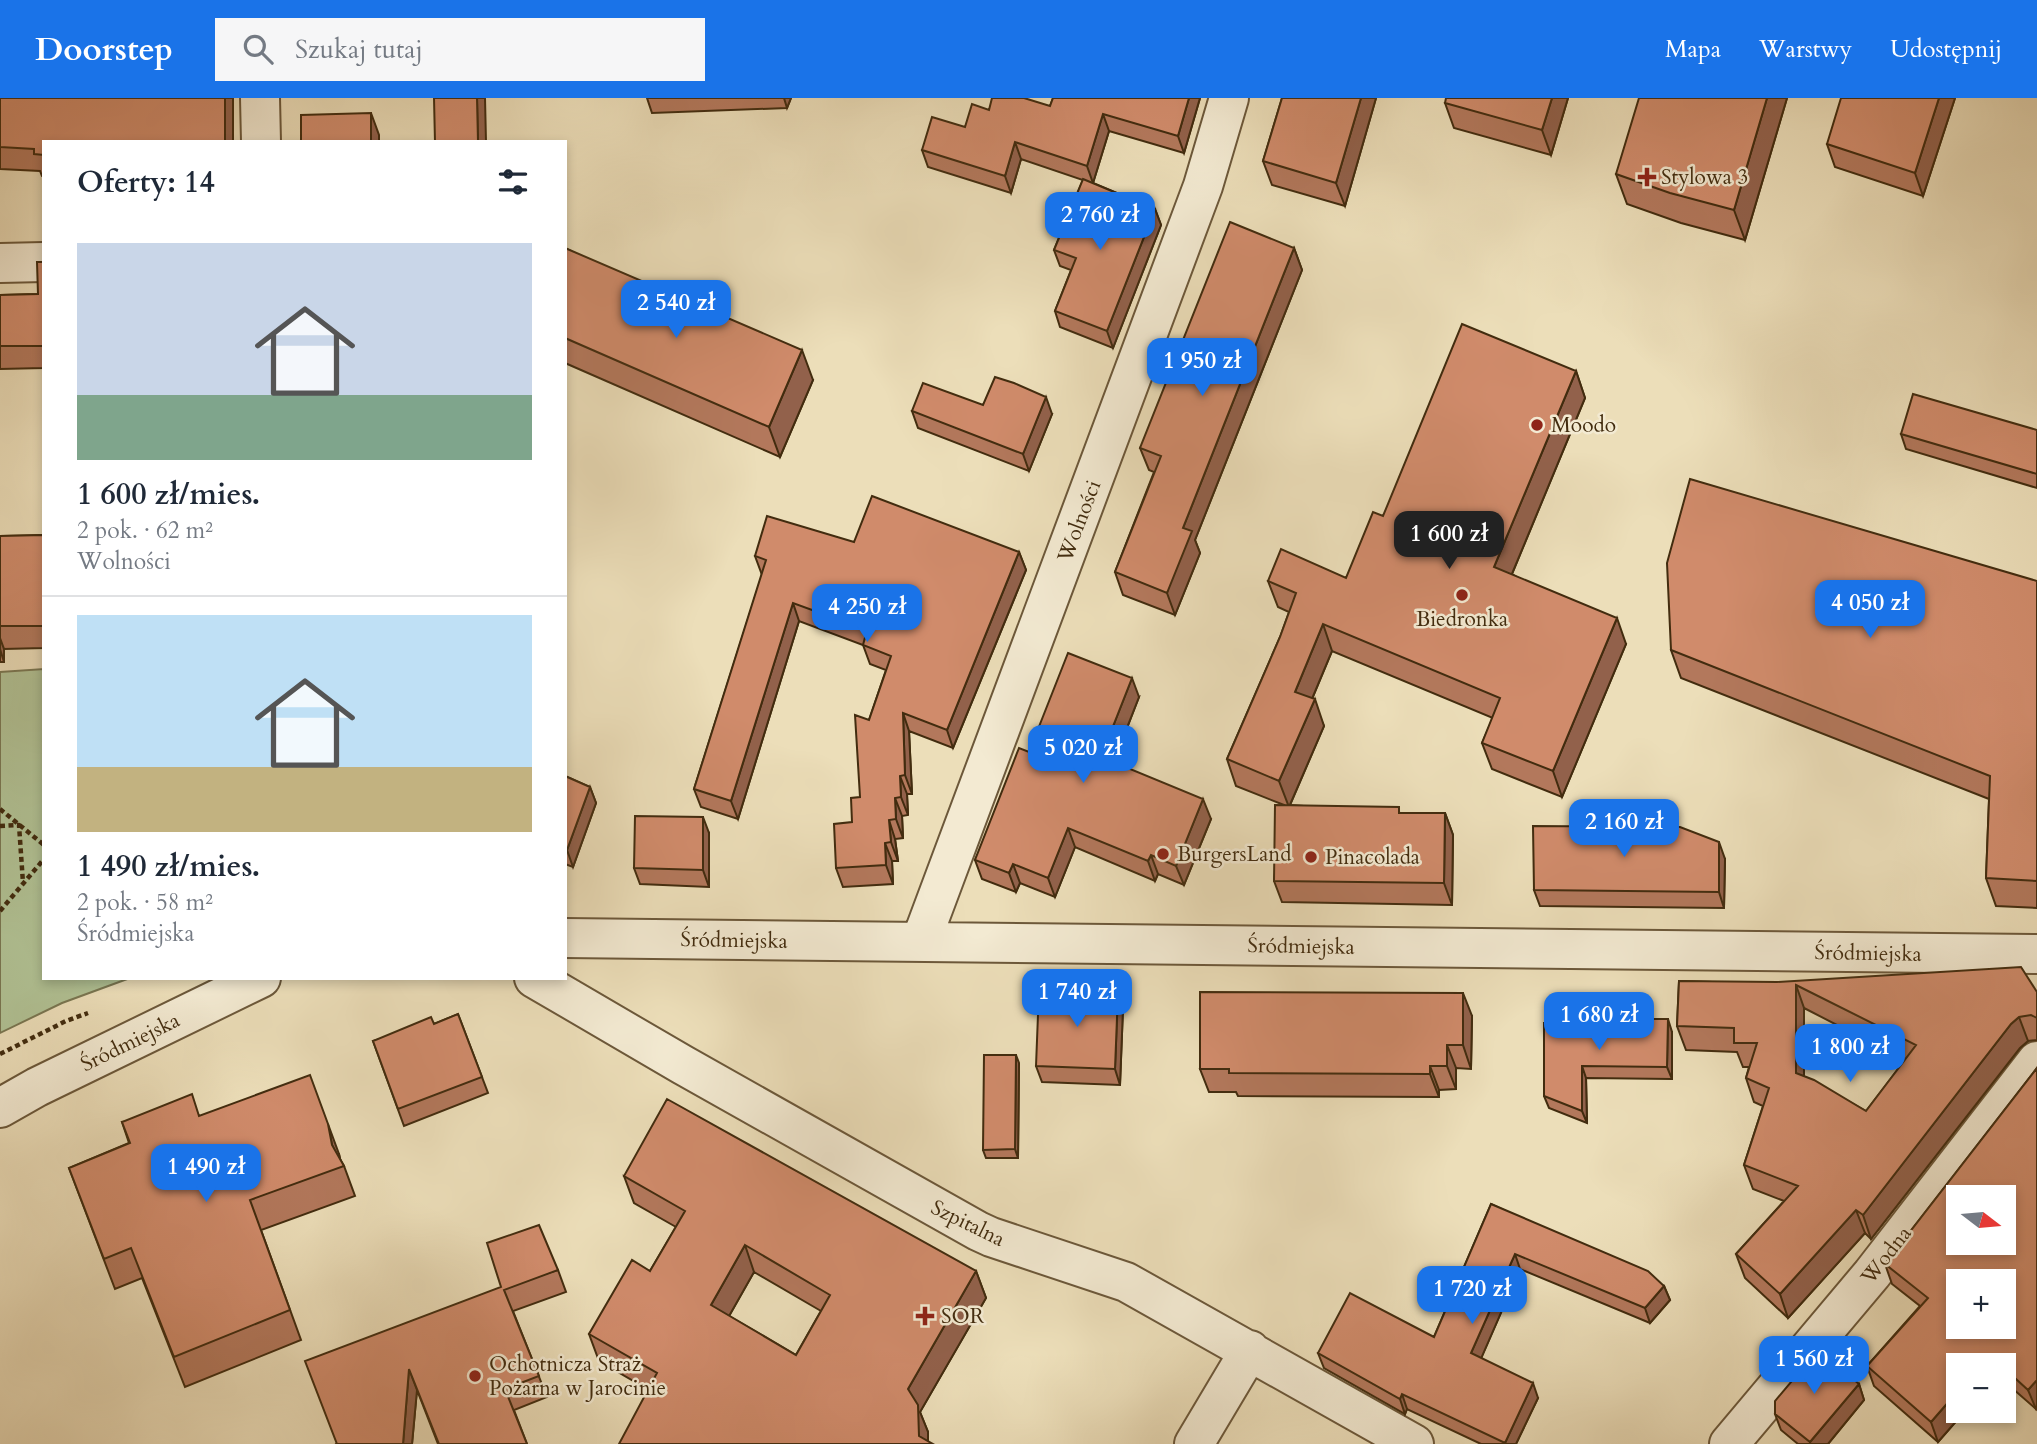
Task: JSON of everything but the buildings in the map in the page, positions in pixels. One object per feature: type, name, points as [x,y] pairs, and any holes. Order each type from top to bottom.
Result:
[{"type":"street","points":[[260,98],[261,140]]},
{"type":"street","name":"Wolności","points":[[921,941],[1203,186],[1229,98]]},
{"type":"street","points":[[0,263],[42,262]]},
{"type":"street","name":"Śródmiejska","points":[[567,938],[2037,954]]},
{"type":"street","name":"Śródmiejska","points":[[0,1108],[37,1087],[257,980]]},
{"type":"street","name":"Szpitalna","points":[[537,980],[978,1231],[1126,1282],[1414,1444]]},
{"type":"street","name":"Wodna","points":[[1729,1444],[1871,1274],[2037,1061]]},
{"type":"street","points":[[1194,1444],[1250,1350]]},
{"type":"path","points":[[0,809],[42,843]]},
{"type":"path","points":[[0,826],[19,824]]},
{"type":"path","points":[[19,824],[23,883]]},
{"type":"path","points":[[0,911],[42,861]]},
{"type":"green space","points":[[42,669],[42,980],[125,980],[62,1003],[0,1033],[0,672]]},
{"type":"place","name":"Stylowa 3","points":[[1647,177]]},
{"type":"place","name":"Moodo","points":[[1537,425]]},
{"type":"place","name":"Biedronka","points":[[1462,595]]},
{"type":"place","name":"BurgersLand","points":[[1163,854]]},
{"type":"place","name":"Pinacolada","points":[[1311,857]]},
{"type":"place","name":"SOR","points":[[925,1316]]},
{"type":"place","name":"Ochotnicza Straż Pożarna w Jarocinie","points":[[475,1376]]}]
